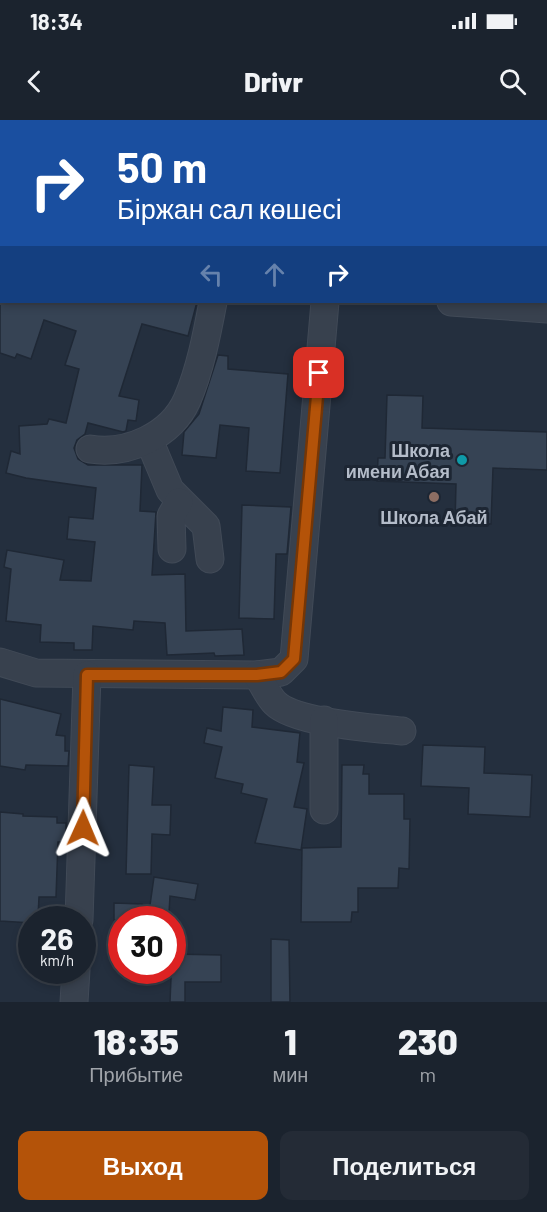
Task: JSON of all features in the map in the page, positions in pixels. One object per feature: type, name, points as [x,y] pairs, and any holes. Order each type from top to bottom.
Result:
[{"type":"street","points":[[90,449],[124,450],[149,440],[172,420],[186,402],[207,334],[213,303]]},
{"type":"street","points":[[0,662],[36,673],[257,675],[281,672],[294,659],[325,303]]},
{"type":"street","points":[[465,303],[547,309]]},
{"type":"street","points":[[149,440],[170,490],[179,502],[206,526],[210,559]]},
{"type":"street","points":[[172,549],[171,516],[179,502]]},
{"type":"street","points":[[79,906],[87,675]]},
{"type":"street","points":[[257,675],[275,703],[294,714],[402,731]]},
{"type":"street","points":[[324,720],[324,810]]},
{"type":"street","points":[[74,1002],[75,984]]},
{"type":"building","points":[[0,303],[197,303],[188,336],[142,324],[119,396],[139,400],[136,421],[128,420],[126,431],[123,432],[88,423],[85,434],[77,440],[74,448],[78,459],[88,465],[142,465],[140,511],[156,512],[152,575],[185,574],[186,631],[242,629],[244,655],[215,656],[214,653],[167,655],[165,623],[134,621],[133,630],[93,626],[92,650],[74,650],[74,643],[40,642],[41,625],[6,621],[11,569],[4,567],[7,550],[64,560],[60,580],[91,581],[95,542],[67,539],[69,517],[93,519],[96,488],[6,473],[11,451],[20,454],[19,426],[47,424],[49,419],[66,423],[79,369],[65,365],[76,331],[44,320],[31,359],[17,354],[15,358],[0,353]]},
{"type":"building","points":[[218,355],[228,356],[228,369],[288,374],[280,473],[246,471],[249,428],[220,425],[216,458],[182,455],[184,432],[199,414]]},
{"type":"building","name":"Школа имени Абая","points":[[387,395],[423,396],[422,428],[547,432],[547,470],[493,468],[491,524],[455,523],[456,484],[377,481],[378,458],[385,458]]},
{"type":"building","points":[[242,505],[291,507],[287,554],[276,554],[274,619],[239,618]]},
{"type":"building","points":[[0,699],[61,714],[56,735],[65,736],[65,751],[69,751],[68,766],[26,765],[25,770],[0,766]]},
{"type":"building","points":[[223,707],[253,710],[252,727],[300,733],[297,762],[304,763],[294,807],[307,809],[301,850],[255,843],[267,799],[241,793],[243,784],[215,778],[222,747],[204,743],[207,728],[221,731]]},
{"type":"building","points":[[423,745],[485,747],[484,773],[532,775],[530,817],[468,814],[469,788],[421,786]]},
{"type":"building","points":[[129,765],[154,767],[152,805],[171,805],[170,835],[152,834],[151,874],[126,874]]},
{"type":"building","points":[[342,765],[364,765],[363,774],[369,774],[369,794],[404,794],[404,819],[410,819],[409,869],[399,868],[398,888],[358,888],[358,912],[352,912],[351,922],[301,922],[302,848],[341,847]]},
{"type":"building","points":[[0,812],[23,814],[23,816],[57,817],[57,823],[66,823],[66,842],[58,842],[56,897],[39,897],[39,906],[18,906],[18,922],[0,921]]},
{"type":"building","points":[[154,877],[198,884],[195,900],[170,896],[169,906],[150,906]]},
{"type":"building","points":[[114,903],[142,904],[142,906],[114,906]]},
{"type":"building","points":[[271,939],[289,940],[290,1002],[271,1002]]},
{"type":"building","points":[[186,954],[221,955],[221,982],[186,982]]},
{"type":"building","points":[[171,984],[185,984],[185,1002],[170,1002]]},
{"type":"place","name":"Школа имени Абая","points":[[462,460]]},
{"type":"place","name":"Школа Абай","points":[[434,497]]},
{"type":"route","points":[[83,828],[87,675],[257,675],[281,672],[294,659],[319,373]]}]
